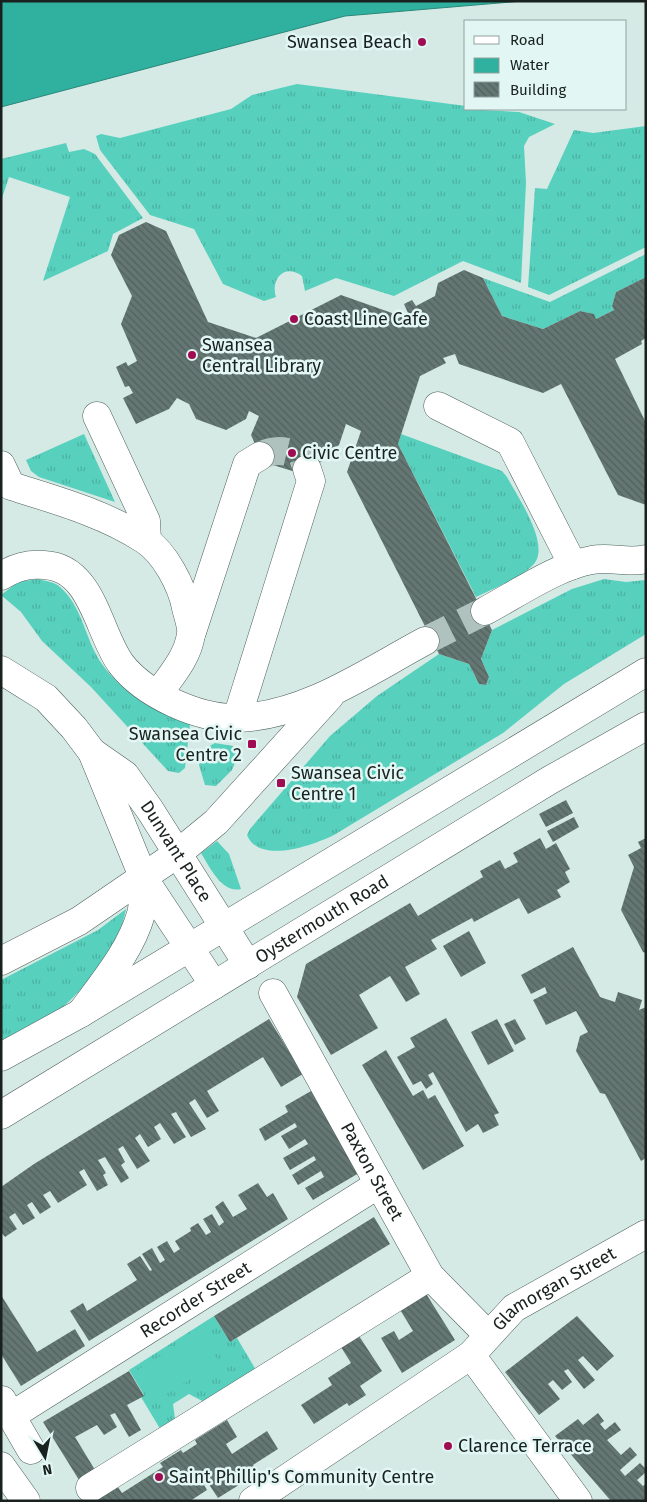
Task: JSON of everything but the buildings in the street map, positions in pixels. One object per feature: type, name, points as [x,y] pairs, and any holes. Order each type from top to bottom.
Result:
[{"type":"street","points":[[438,406],[510,442],[573,564]]},
{"type":"street","points":[[97,416],[146,521],[147,541]]},
{"type":"street","points":[[158,694],[181,663],[247,464],[260,456]]},
{"type":"street","points":[[1,465],[11,486],[54,500],[113,523],[147,541],[169,567],[183,591],[191,634]]},
{"type":"street","points":[[237,718],[311,481],[307,469]]},
{"type":"street","points":[[485,611],[573,564],[595,559],[634,562],[646,559]]},
{"type":"street","points":[[1,576],[24,564],[54,566],[75,579],[88,595],[120,663],[137,681],[158,694],[200,714],[237,718],[289,711],[425,642]]},
{"type":"street","name":"Dunvant Place","points":[[1,670],[46,698],[74,728],[92,752],[144,879],[214,985]]},
{"type":"street","points":[[1,1056],[81,1013],[646,672]]},
{"type":"street","points":[[1,961],[78,922],[144,879],[177,854],[216,822],[338,687]]},
{"type":"street","name":"Oystermouth Road","points":[[1,1115],[542,785],[646,726]]},
{"type":"street","name":"Dunvant Place","points":[[92,752],[125,775],[150,810],[248,965]]},
{"type":"street","name":"Dunvant Place","points":[[81,1013],[112,970],[133,934],[141,912],[144,879]]},
{"type":"street","name":"Paxton Street","points":[[273,993],[430,1276],[488,1335]]},
{"type":"street","name":"Recorder Street","points":[[6,1407],[379,1184]]},
{"type":"street","name":"Glamorgan Street","points":[[471,1355],[514,1308],[646,1234]]},
{"type":"street","points":[[90,1488],[430,1276]]},
{"type":"street","points":[[253,1501],[471,1355],[578,1501]]},
{"type":"street","points":[[6,1407],[31,1450]]},
{"type":"street","points":[[1,1466],[26,1501]]},
{"type":"green space","points":[[297,84],[464,106],[464,110],[519,112],[555,124],[529,137],[524,146],[526,183],[521,283],[463,261],[394,296],[336,278],[305,291],[302,276],[290,271],[280,275],[277,279],[275,284],[276,297],[264,301],[223,284],[194,229],[150,215],[100,150],[96,136],[101,134],[120,138],[231,109],[252,95]]},
{"type":"green space","points":[[646,126],[646,247],[549,295],[528,287],[535,188],[547,189],[574,130],[593,133]]},
{"type":"green space","points":[[66,143],[69,152],[84,149],[95,154],[143,218],[113,234],[108,251],[43,281],[70,197],[9,177],[1,201],[1,159]]},
{"type":"green space","points":[[646,254],[646,277],[616,292],[612,306],[614,310],[596,319],[593,314],[580,311],[543,329],[502,316],[483,278],[550,302]]},
{"type":"green space","points":[[84,434],[115,502],[39,477],[31,471],[26,460]]},
{"type":"green space","points":[[401,434],[502,471],[525,508],[536,534],[538,557],[533,565],[513,579],[476,597],[398,444]]},
{"type":"green space","points":[[38,579],[55,584],[68,595],[79,614],[96,655],[120,685],[142,701],[165,714],[190,724],[185,768],[179,773],[168,771],[91,687],[42,641],[21,612],[1,595],[18,582]]},
{"type":"green space","points":[[604,579],[626,582],[646,580],[646,634],[564,684],[503,733],[334,835],[314,843],[287,850],[263,849],[253,844],[247,835],[250,829],[330,736],[377,696],[439,654],[469,664],[479,684],[486,685],[489,677],[481,659],[492,630],[572,589]]},
{"type":"green space","points":[[215,743],[233,746],[238,756],[232,770],[216,786],[205,785],[199,765],[204,749]]},
{"type":"green space","points":[[217,841],[229,854],[241,889],[234,889],[222,883],[201,853]]},
{"type":"green space","points":[[126,909],[116,940],[98,969],[76,995],[51,1017],[1,1046],[1,980],[98,930]]},
{"type":"green space","points":[[214,1316],[230,1342],[237,1338],[259,1375],[206,1403],[189,1394],[173,1404],[175,1419],[173,1426],[162,1432],[141,1397],[144,1395],[129,1370]]},
{"type":"green space","points":[[200,1332],[219,1362],[153,1402],[134,1372]]},
{"type":"water","points":[[1,1],[523,1],[345,16],[1,107]]},
{"type":"tunnel","points":[[260,456],[276,451],[291,453],[303,458],[307,469]]},
{"type":"tunnel","points":[[425,641],[485,611]]},
{"type":"place","name":"Swansea Beach","points":[[422,42]]},
{"type":"place","name":"Coast Line Cafe","points":[[294,319]]},
{"type":"place","name":"Swansea Central Library","points":[[192,355]]},
{"type":"place","name":"Civic Centre","points":[[292,453]]},
{"type":"place","name":"Swansea Civic Centre 2","points":[[252,744]]},
{"type":"place","name":"Swansea Civic Centre 1","points":[[281,783]]},
{"type":"place","name":"Clarence Terrace","points":[[448,1446]]},
{"type":"place","name":"Saint Phillip's Community Centre","points":[[159,1477]]}]
